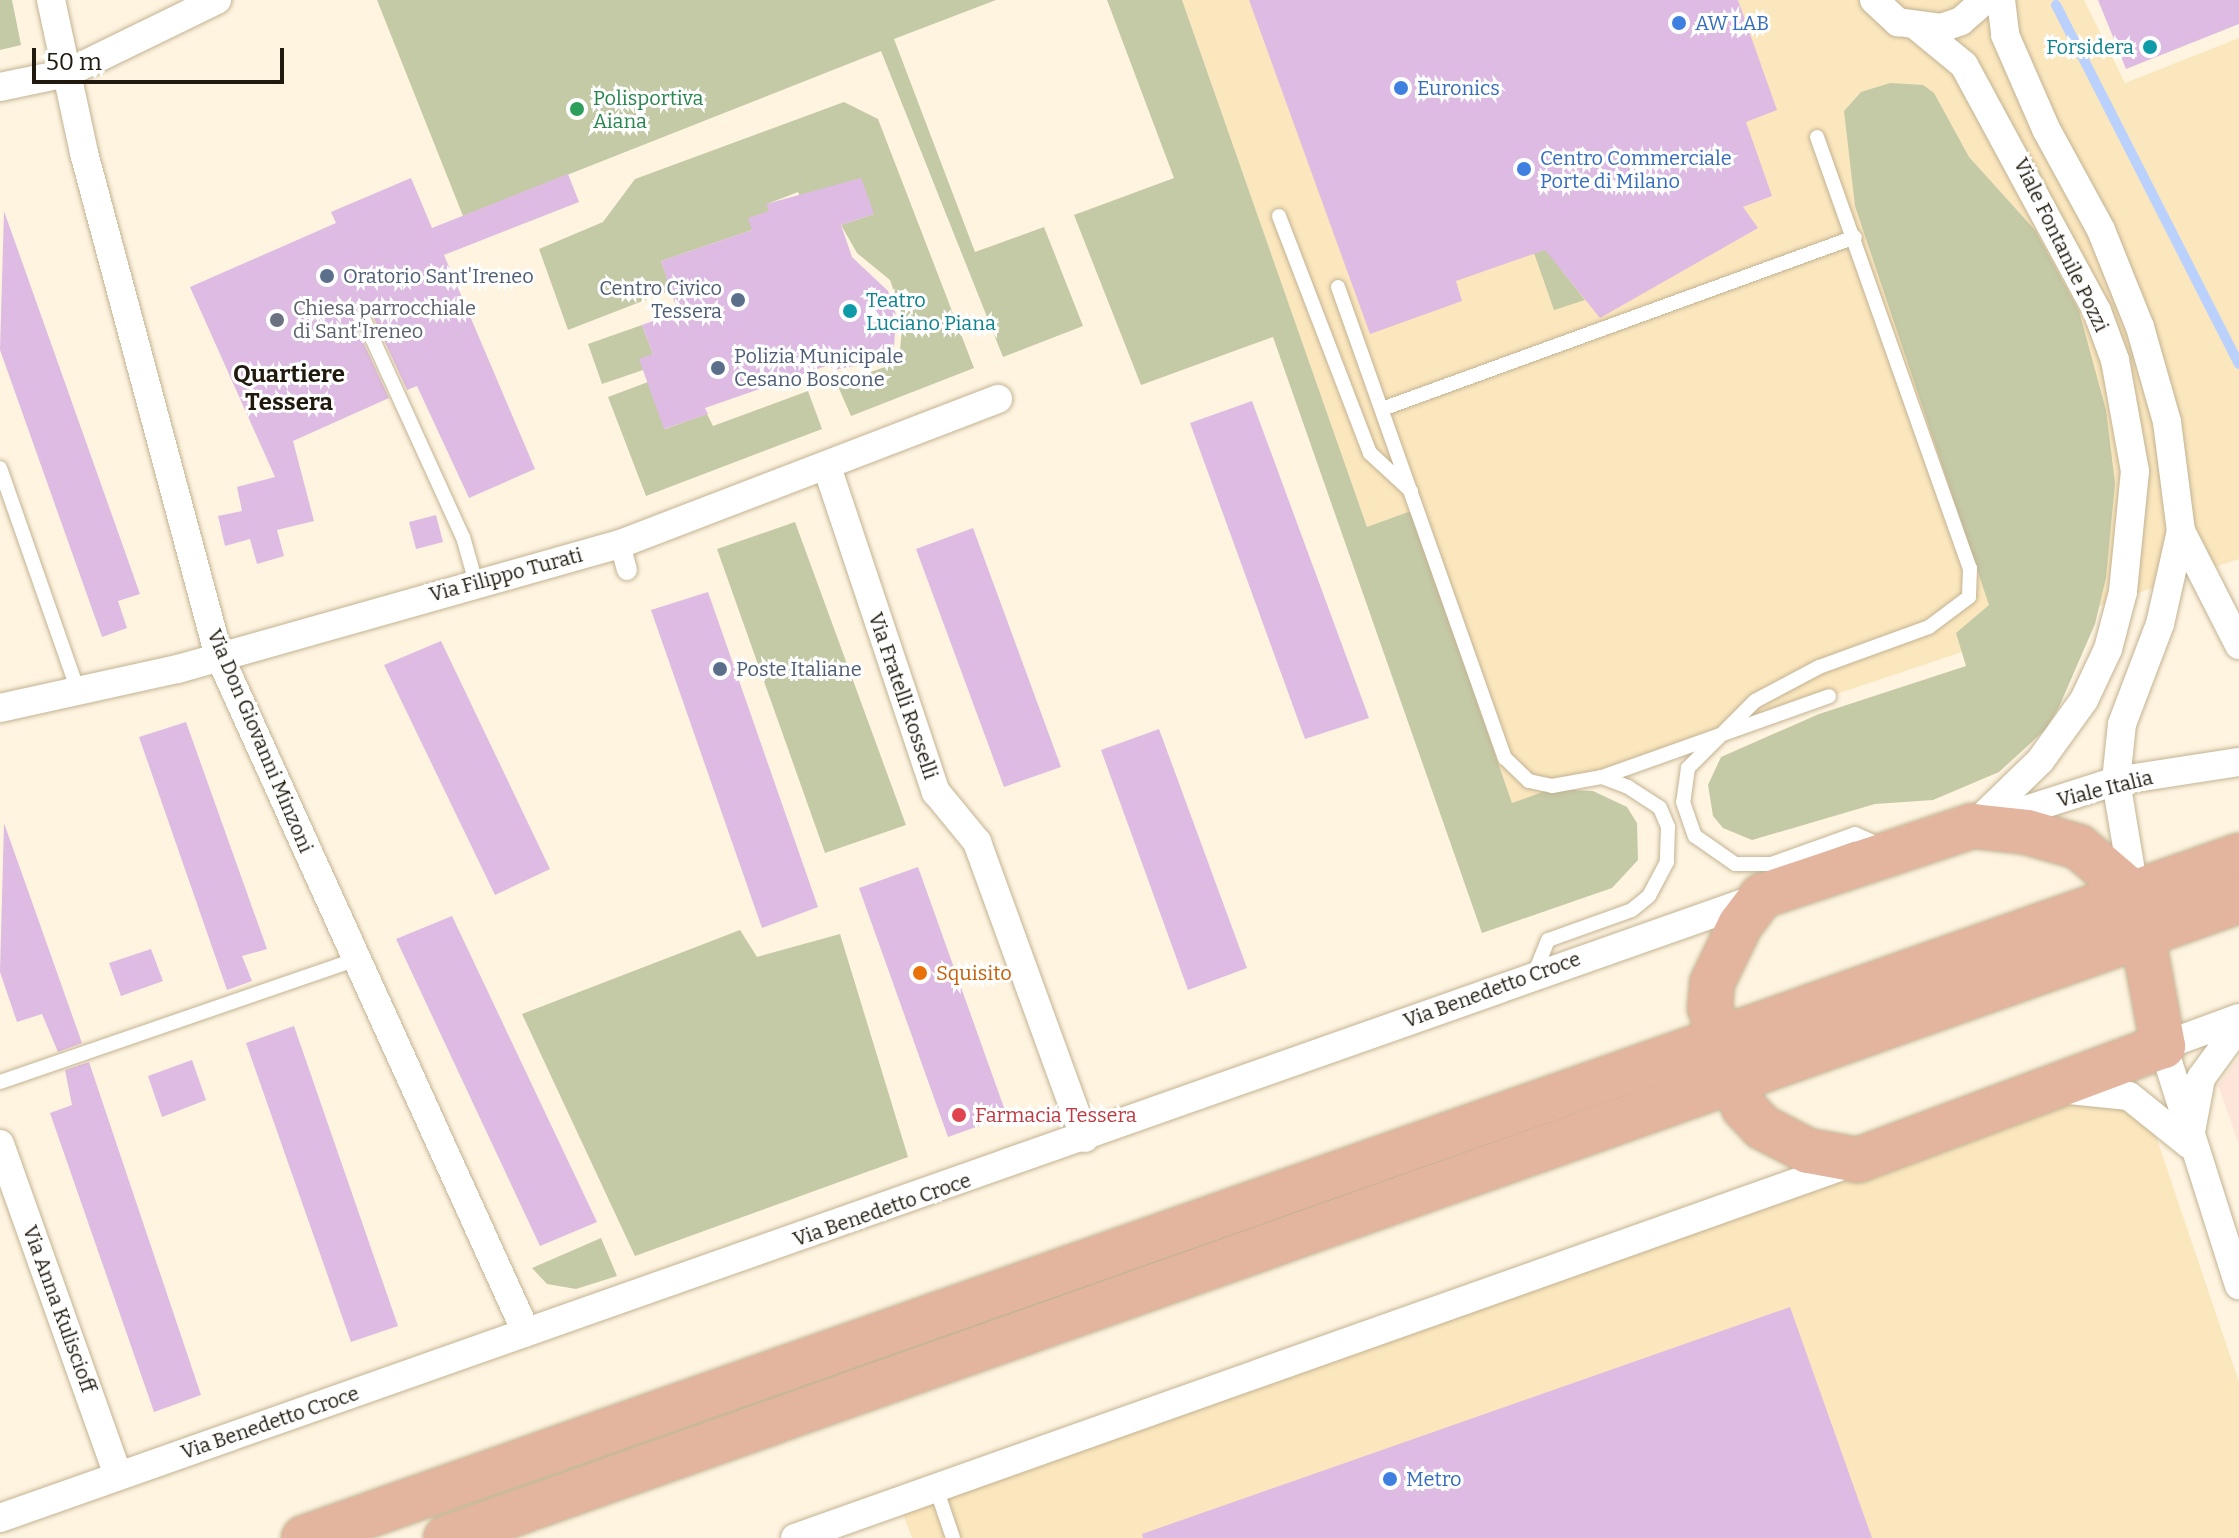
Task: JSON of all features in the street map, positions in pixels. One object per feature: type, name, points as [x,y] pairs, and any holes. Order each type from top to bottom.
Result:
[{"type":"main road","name":"Via Benedetto Croce","points":[[1762,896],[1973,826],[2027,832],[2079,847],[2139,916]]},
{"type":"main road","points":[[446,1538],[1733,1082],[2139,916],[2239,856]]},
{"type":"main road","points":[[1762,896],[1725,949],[1712,983],[1717,1042],[1744,1108],[1786,1142],[1830,1158],[1858,1160],[2163,1046],[2139,916]]},
{"type":"main road","points":[[304,1538],[1717,1042],[2139,916],[2239,901]]},
{"type":"street","name":"Via Don Giovanni Minzoni","points":[[51,0],[67,73],[218,653],[526,1332]]},
{"type":"street","points":[[0,87],[67,73],[217,0]]},
{"type":"street","name":"Viale Fontanile Pozzi","points":[[1874,0],[1898,22],[1919,28],[1964,65],[2027,173],[2097,311],[2115,360],[2135,471],[2127,564],[2108,649],[2084,700],[2040,761],[1973,826]]},
{"type":"street","points":[[1919,28],[1961,21],[1985,0]]},
{"type":"street","name":"Viale Fontanile Pozzi","points":[[2001,0],[2005,35],[2046,129],[2101,230],[2140,327],[2167,422],[2181,531]]},
{"type":"street","name":"Via Filippo Turati","points":[[0,708],[77,688],[178,669],[218,653],[476,583],[623,557],[827,467],[998,399]]},
{"type":"street","name":"Via Fratelli Rosselli","points":[[827,467],[936,792],[977,842],[1085,1138]]},
{"type":"street","points":[[2181,531],[2239,645]]},
{"type":"street","points":[[2139,916],[2116,781],[2122,724],[2160,624],[2181,531]]},
{"type":"street","name":"Viale Italia","points":[[1973,826],[2116,781],[2239,762]]},
{"type":"street","name":"Via Benedetto Croce","points":[[0,1518],[1085,1138],[1534,974],[1762,896]]},
{"type":"street","points":[[2239,1018],[2163,1046],[2190,1145],[2239,1285]]},
{"type":"street","points":[[2190,1145],[2201,1078],[2239,1026]]},
{"type":"street","points":[[2044,1091],[2093,1088],[2129,1096],[2190,1145]]},
{"type":"street","name":"Via Anna Kuliscioff","points":[[0,1144],[118,1475]]},
{"type":"street","points":[[795,1538],[1858,1160]]},
{"type":"lane","points":[[1817,137],[1970,568],[1969,597],[1929,627],[1819,667],[1755,701],[1711,740],[1688,768],[1683,802],[1695,836],[1722,860],[1771,864],[1855,834],[1895,852]]},
{"type":"lane","points":[[1279,216],[1370,453],[1411,491]]},
{"type":"lane","points":[[1382,409],[1855,237]]},
{"type":"lane","points":[[1338,287],[1505,758],[1529,781],[1552,786],[1602,777],[1829,696]]},
{"type":"lane","points":[[363,318],[463,537],[476,583]]},
{"type":"lane","points":[[0,468],[77,688]]},
{"type":"lane","points":[[1534,974],[1548,940],[1632,910],[1649,896],[1667,862],[1668,827],[1660,808],[1602,777]]},
{"type":"lane","points":[[0,1082],[357,959]]},
{"type":"lane","points":[[936,1488],[953,1538]]},
{"type":"shaded area","points":[[1182,0],[2084,0],[2125,83],[2239,38],[2239,559],[1512,803],[1412,512],[1367,528]]},
{"type":"shaded area","points":[[2239,1057],[2239,1145],[2218,1085]]},
{"type":"shaded area","points":[[2086,1094],[2132,1104],[2157,1139],[2239,1382],[2239,1538],[912,1538],[902,1511]]},
{"type":"green space","points":[[0,0],[12,0],[21,45],[0,50]]},
{"type":"green space","name":"Polisportiva Aiana","points":[[377,0],[996,0],[894,39],[975,252],[1044,227],[1083,326],[1003,357],[881,51],[463,216]]},
{"type":"green space","points":[[1107,0],[1182,0],[1367,527],[1411,511],[1512,803],[1551,789],[1593,791],[1627,807],[1637,823],[1638,860],[1612,888],[1482,933],[1273,337],[1141,385],[1074,215],[1174,178]]},
{"type":"green space","points":[[1890,83],[1923,85],[1934,93],[1969,157],[2035,230],[2079,311],[2106,410],[2115,483],[2106,578],[2095,624],[2059,707],[2046,729],[1999,772],[1933,800],[1875,804],[1752,840],[1723,828],[1713,816],[1708,785],[1721,757],[1819,714],[1966,666],[1956,633],[1989,605],[1855,206],[1844,111],[1861,92]]},
{"type":"green space","points":[[844,102],[878,119],[974,368],[851,416],[837,384],[899,362],[903,317],[890,280],[857,253],[841,225],[874,214],[801,199],[798,192],[767,204],[769,211],[752,230],[661,261],[671,290],[568,330],[539,249],[603,222],[635,179]]},
{"type":"green space","points":[[1553,247],[1562,271],[1585,300],[1554,310],[1534,253]]},
{"type":"green space","points":[[642,325],[653,354],[643,370],[602,384],[588,344]]},
{"type":"green space","points":[[648,382],[665,429],[707,414],[713,426],[808,391],[822,429],[646,496],[608,397]]},
{"type":"green space","points":[[795,522],[906,825],[825,853],[717,549]]},
{"type":"green space","points":[[740,930],[757,957],[840,934],[908,1157],[635,1256],[522,1014]]},
{"type":"green space","points":[[601,1238],[617,1276],[576,1289],[547,1284],[532,1268]]},
{"type":"building","name":"Centro Commerciale Porte di Milano","points":[[1249,0],[1738,0],[1777,110],[1746,122],[1772,196],[1743,207],[1758,228],[1600,318],[1545,250],[1456,281],[1462,301],[1370,334]]},
{"type":"building","name":"Forsidera","points":[[2098,0],[2239,0],[2239,24],[2126,69]]},
{"type":"building","points":[[568,174],[579,202],[444,255],[535,469],[469,498],[417,386],[407,390],[372,314],[360,309],[354,322],[389,398],[293,441],[314,521],[277,530],[284,556],[257,564],[250,539],[225,546],[218,516],[242,511],[237,487],[275,477],[190,287],[336,223],[331,212],[411,178],[432,228]]},
{"type":"building","points":[[861,178],[874,214],[841,225],[852,257],[888,291],[896,315],[894,347],[854,366],[834,370],[829,365],[705,408],[708,414],[664,429],[639,359],[653,354],[642,325],[678,312],[661,261],[752,230],[748,218],[769,211],[766,204]]},
{"type":"building","points":[[4,211],[140,594],[118,601],[127,628],[102,637],[0,350]]},
{"type":"building","points":[[1252,401],[1369,718],[1305,739],[1190,423]]},
{"type":"building","points":[[436,515],[443,542],[416,549],[409,522]]},
{"type":"building","points":[[973,528],[1061,767],[1004,787],[916,549]]},
{"type":"building","points":[[708,592],[818,907],[762,928],[651,610]]},
{"type":"building","points":[[441,641],[550,869],[495,895],[384,665]]},
{"type":"building","points":[[186,722],[267,949],[242,956],[252,981],[227,990],[139,737]]},
{"type":"building","points":[[1159,729],[1247,968],[1188,990],[1101,750]]},
{"type":"building","points":[[4,823],[82,1043],[58,1052],[42,1014],[17,1022],[0,972]]},
{"type":"building","points":[[918,867],[1007,1116],[948,1137],[859,888]]},
{"type":"building","points":[[452,916],[597,1222],[540,1246],[396,939]]},
{"type":"building","points":[[151,949],[163,981],[121,996],[109,963]]},
{"type":"building","points":[[294,1026],[398,1326],[351,1342],[246,1043]]},
{"type":"building","points":[[192,1060],[206,1100],[162,1117],[148,1076]]},
{"type":"building","points":[[89,1062],[201,1395],[154,1412],[50,1113],[72,1105],[65,1070]]},
{"type":"building","points":[[1790,1307],[1872,1538],[1143,1538],[1142,1534]]},
{"type":"waterway","points":[[2056,5],[2239,364]]},
{"type":"place","name":"AW LAB","points":[[1679,23]]},
{"type":"place","name":"Forsidera","points":[[2150,47]]},
{"type":"place","name":"Euronics","points":[[1401,88]]},
{"type":"place","name":"Polisportiva Aiana","points":[[577,109]]},
{"type":"place","name":"Centro Commerciale Porte di Milano","points":[[1524,169]]},
{"type":"place","name":"Oratorio Sant'Ireneo","points":[[327,276]]},
{"type":"place","name":"Centro Civico Tessera","points":[[738,300]]},
{"type":"place","name":"Teatro Luciano Piana","points":[[850,311]]},
{"type":"place","name":"Chiesa parrocchiale di Sant'Ireneo","points":[[277,320]]},
{"type":"place","name":"Polizia Municipale Cesano Boscone","points":[[718,368]]},
{"type":"place","name":"Poste Italiane","points":[[720,669]]},
{"type":"place","name":"Squisito","points":[[920,973]]},
{"type":"place","name":"Farmacia Tessera","points":[[959,1115]]},
{"type":"place","name":"Metro","points":[[1390,1479]]},
{"type":"district","name":"Quartiere Tessera","points":[[289,389]]}]
